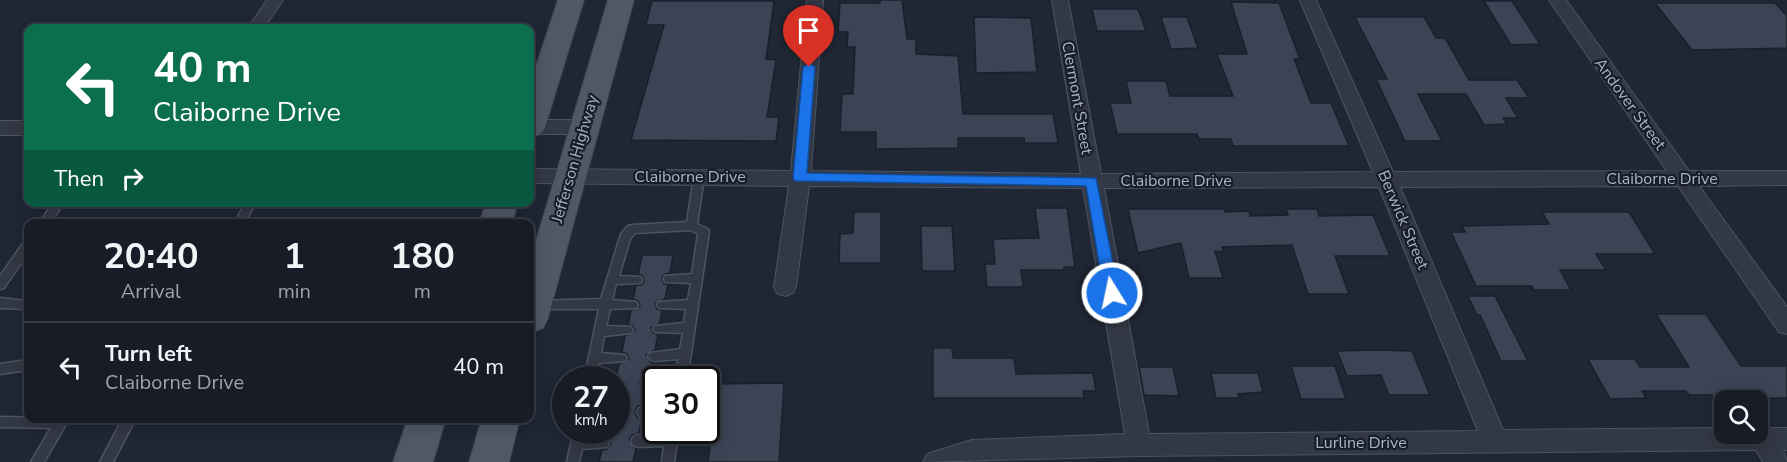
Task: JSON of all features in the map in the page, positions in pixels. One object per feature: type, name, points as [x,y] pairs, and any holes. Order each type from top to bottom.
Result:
[{"type":"main road","points":[[534,115],[571,0]]},
{"type":"main road","name":"Jefferson Highway","points":[[534,299],[621,0]]},
{"type":"main road","points":[[412,462],[425,423]]},
{"type":"street","points":[[259,24],[275,0]]},
{"type":"street","points":[[785,287],[800,178],[815,0]]},
{"type":"street","name":"Clermont Street","points":[[1060,0],[1139,445]]},
{"type":"street","name":"Berwick Street","points":[[1308,0],[1387,181],[1495,442]]},
{"type":"street","name":"Andover Street","points":[[1557,0],[1787,325]]},
{"type":"street","points":[[534,127],[584,127]]},
{"type":"street","points":[[0,128],[24,128]]},
{"type":"street","name":"Claiborne Drive","points":[[534,176],[1092,181],[1787,178]]},
{"type":"street","name":"Lurline Drive","points":[[1768,439],[1787,439]]},
{"type":"street","name":"Lurline Drive","points":[[936,462],[972,451],[1139,445],[1714,440]]},
{"type":"street","points":[[1765,444],[1777,462]]},
{"type":"lane","points":[[692,226],[699,177]]},
{"type":"lane","points":[[593,366],[605,304],[625,237],[632,229],[692,226],[704,232],[683,366]]},
{"type":"lane","points":[[0,285],[24,251]]},
{"type":"lane","points":[[669,279],[697,278]]},
{"type":"lane","points":[[612,280],[637,280]]},
{"type":"lane","points":[[0,303],[24,305]]},
{"type":"lane","points":[[534,309],[605,304],[632,305]]},
{"type":"lane","points":[[663,305],[693,304]]},
{"type":"lane","points":[[659,329],[689,328]]},
{"type":"lane","points":[[599,331],[627,330]]},
{"type":"lane","points":[[654,356],[685,354]]},
{"type":"lane","points":[[594,358],[621,358]]},
{"type":"lane","points":[[0,369],[24,366]]},
{"type":"lane","points":[[0,422],[24,422]]},
{"type":"lane","points":[[37,462],[59,426],[58,423]]},
{"type":"lane","points":[[106,462],[127,423]]},
{"type":"lane","points":[[637,441],[642,440]]},
{"type":"lane","points":[[573,462],[577,444]]},
{"type":"lane","points":[[668,462],[671,444]]},
{"type":"building","points":[[880,0],[902,0],[907,39],[916,39],[916,54],[958,56],[963,114],[1053,114],[1058,143],[1025,143],[1024,138],[958,138],[958,148],[876,149],[876,132],[840,132],[842,94],[853,94],[855,47],[847,47],[848,32],[838,32],[840,3],[880,3]]},
{"type":"building","points":[[652,1],[774,1],[766,59],[776,60],[767,117],[779,117],[776,141],[631,140],[664,25],[646,25]]},
{"type":"building","points":[[1484,1],[1512,1],[1540,44],[1511,45]]},
{"type":"building","points":[[1231,2],[1279,3],[1300,59],[1294,59],[1311,103],[1331,103],[1349,146],[1233,146],[1231,139],[1199,139],[1197,134],[1117,134],[1110,103],[1131,103],[1126,81],[1166,81],[1170,96],[1233,96],[1217,54],[1247,54]]},
{"type":"building","points":[[1655,3],[1775,3],[1787,16],[1787,48],[1692,50]]},
{"type":"building","points":[[1092,9],[1138,9],[1146,31],[1097,31]]},
{"type":"building","points":[[974,17],[1031,18],[1037,72],[976,73]]},
{"type":"building","points":[[1161,17],[1187,17],[1198,48],[1171,49]]},
{"type":"building","points":[[1355,17],[1424,17],[1436,38],[1445,38],[1469,80],[1517,80],[1529,98],[1506,98],[1518,118],[1503,118],[1507,124],[1484,125],[1466,94],[1418,94],[1442,141],[1405,141],[1376,79],[1387,79]]},
{"type":"building","points":[[1035,208],[1067,208],[1075,267],[1064,267],[1064,270],[1021,270],[1023,287],[987,287],[985,264],[995,264],[993,239],[1039,238]]},
{"type":"building","points":[[1128,209],[1224,209],[1225,212],[1249,211],[1250,216],[1288,215],[1286,209],[1317,209],[1319,216],[1373,215],[1390,256],[1335,256],[1349,294],[1308,294],[1292,245],[1222,247],[1224,252],[1215,251],[1223,278],[1189,278],[1181,243],[1138,253]]},
{"type":"building","points":[[854,212],[881,212],[881,263],[839,263],[840,234],[853,233]]},
{"type":"building","points":[[1542,212],[1629,212],[1655,254],[1596,254],[1606,270],[1560,270],[1571,290],[1534,290],[1532,286],[1476,286],[1451,232],[1465,232],[1462,226],[1549,224]]},
{"type":"building","points":[[921,226],[952,226],[955,271],[922,271]]},
{"type":"building","points":[[642,255],[673,255],[670,273],[665,274],[662,278],[664,284],[668,284],[665,299],[655,304],[657,309],[662,310],[660,323],[651,328],[653,333],[658,334],[655,350],[646,355],[652,366],[642,366],[640,383],[642,405],[638,406],[635,411],[637,417],[642,418],[639,433],[632,435],[630,438],[630,366],[619,366],[629,359],[627,354],[622,352],[625,336],[635,331],[633,326],[628,325],[631,310],[640,306],[638,301],[633,299],[636,285],[642,285],[644,281],[642,275],[638,275]]},
{"type":"building","points":[[1468,296],[1495,296],[1528,361],[1501,361],[1480,315],[1477,315]]},
{"type":"building","points":[[1656,314],[1706,314],[1741,366],[1787,366],[1787,398],[1768,398],[1768,390],[1714,390],[1714,399],[1712,395],[1689,395],[1686,391],[1642,391],[1646,398],[1610,399],[1588,359],[1635,359],[1640,367],[1689,367]]},
{"type":"building","points":[[933,348],[952,348],[953,358],[1014,358],[1016,374],[1093,373],[1096,391],[1083,391],[1084,398],[933,398]]},
{"type":"building","points":[[1337,351],[1412,351],[1430,395],[1389,395],[1381,375],[1347,376]]},
{"type":"building","points":[[1291,366],[1335,366],[1346,399],[1301,399]]},
{"type":"building","points":[[1139,367],[1173,367],[1179,396],[1144,395]]},
{"type":"building","points":[[1211,373],[1258,373],[1263,392],[1238,394],[1239,398],[1216,398]]},
{"type":"building","points":[[784,383],[779,462],[708,462],[710,444],[720,444],[720,384]]},
{"type":"building","points":[[630,441],[636,449],[633,462],[599,462],[602,450],[607,449],[611,444],[630,444]]},
{"type":"route","points":[[809,67],[800,178],[1092,181],[1112,293]]}]
